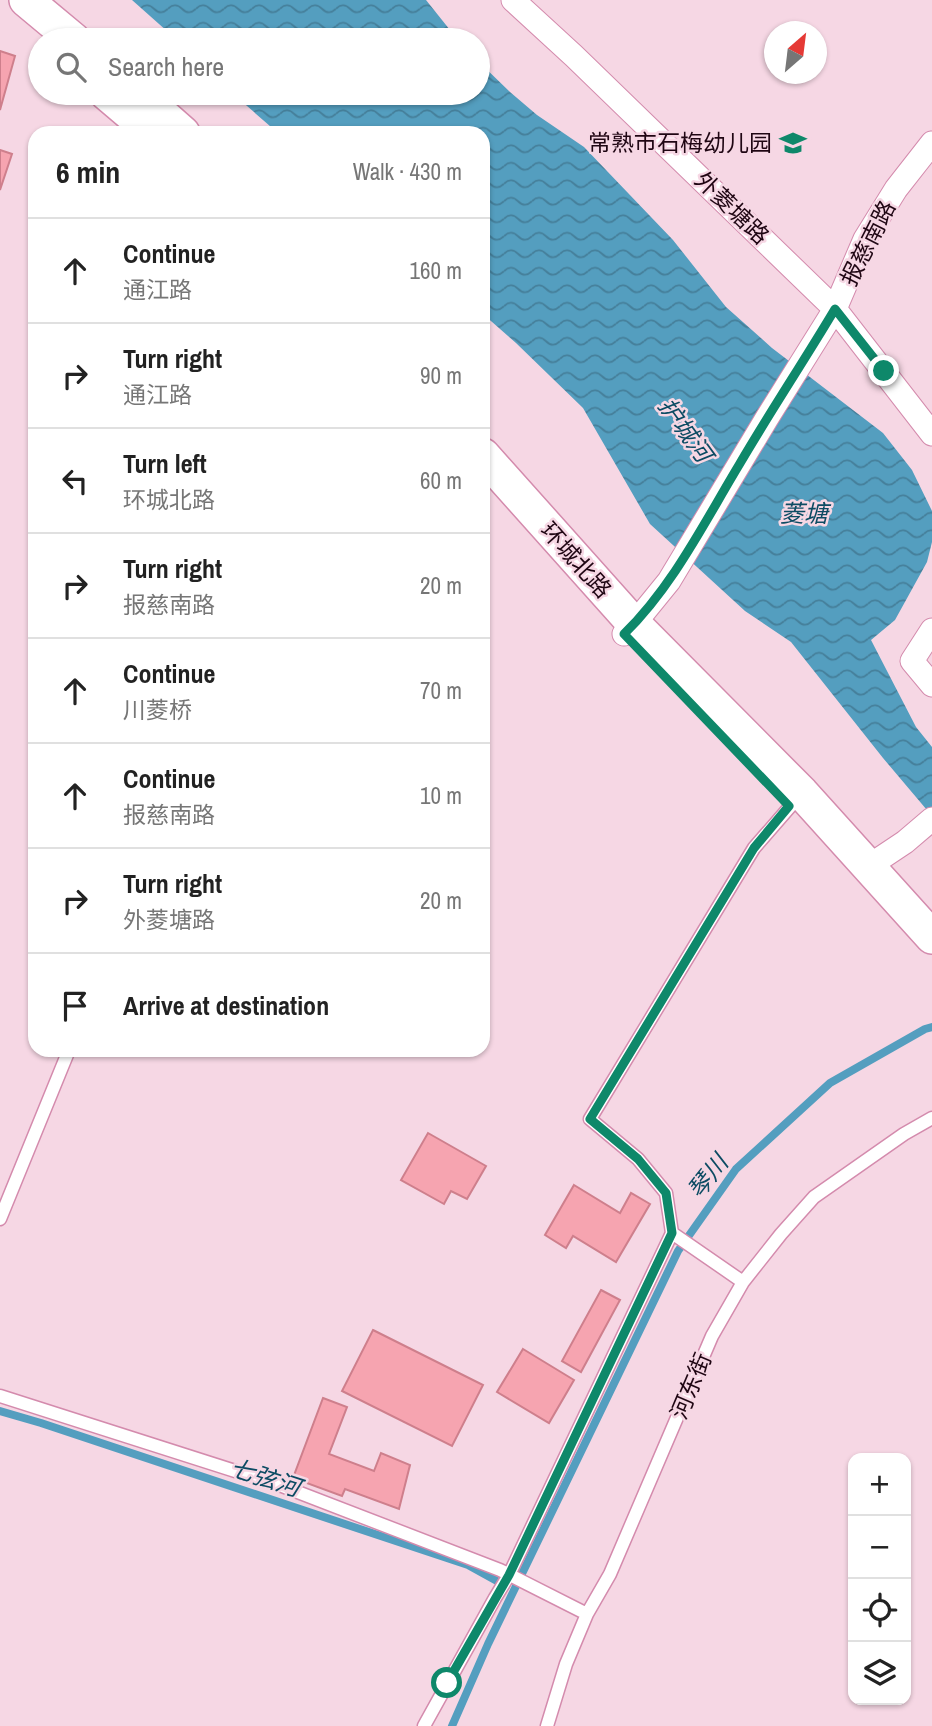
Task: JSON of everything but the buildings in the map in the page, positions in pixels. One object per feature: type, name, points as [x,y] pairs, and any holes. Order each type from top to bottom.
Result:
[{"type":"main road","points":[[26,0],[60,28]]},
{"type":"main road","points":[[0,1],[31,28]]},
{"type":"main road","points":[[120,105],[145,126]]},
{"type":"main road","points":[[151,105],[175,126]]},
{"type":"main road","name":"环城北路","points":[[490,463],[629,629]]},
{"type":"main road","name":"环城北路","points":[[490,489],[796,799],[869,866],[932,937]]},
{"type":"main road","name":"环城北路","points":[[796,799],[932,958]]},
{"type":"street","name":"外菱塘路","points":[[513,0],[835,309],[932,434]]},
{"type":"street","name":"报慈南路","points":[[629,629],[669,581],[835,309],[865,239],[896,189],[932,143]]},
{"type":"street","points":[[932,630],[912,661],[932,685]]},
{"type":"street","points":[[869,866],[905,842],[932,819]]},
{"type":"lane","points":[[424,1726],[509,1575],[672,1233],[666,1193],[638,1159],[590,1119],[754,848],[796,799]]},
{"type":"lane","points":[[0,1219],[66,1057]]},
{"type":"lane","name":"河东街","points":[[547,1726],[566,1664],[587,1614],[610,1574],[712,1336],[743,1282],[814,1197],[904,1134],[932,1118]]},
{"type":"lane","points":[[672,1233],[743,1282]]},
{"type":"lane","points":[[0,1396],[282,1486],[500,1570],[587,1614]]},
{"type":"water","points":[[132,0],[426,0],[448,28],[164,28]]},
{"type":"water","name":"菱塘","points":[[490,73],[537,115],[584,147],[673,240],[726,307],[772,348],[883,433],[912,470],[932,511],[932,542],[927,562],[895,620],[871,640],[916,727],[932,747],[932,816],[791,642],[745,611],[650,524],[583,408],[490,320],[490,126],[270,126],[246,105],[490,105]]},
{"type":"waterway","name":"琴川","points":[[452,1726],[488,1644],[678,1251],[736,1169],[830,1083],[932,1027]]},
{"type":"waterway","name":"七弦河","points":[[0,1411],[468,1565],[506,1586]]},
{"type":"place","name":"常熟市石梅幼儿园","points":[[793,143]]},
{"type":"route","points":[[447,1683],[509,1575],[672,1233],[666,1193],[638,1159],[590,1119],[754,848],[789,806],[624,634],[669,581],[835,309],[884,371]]},
{"type":"water label","name":"护城河","points":[[685,430]]}]
